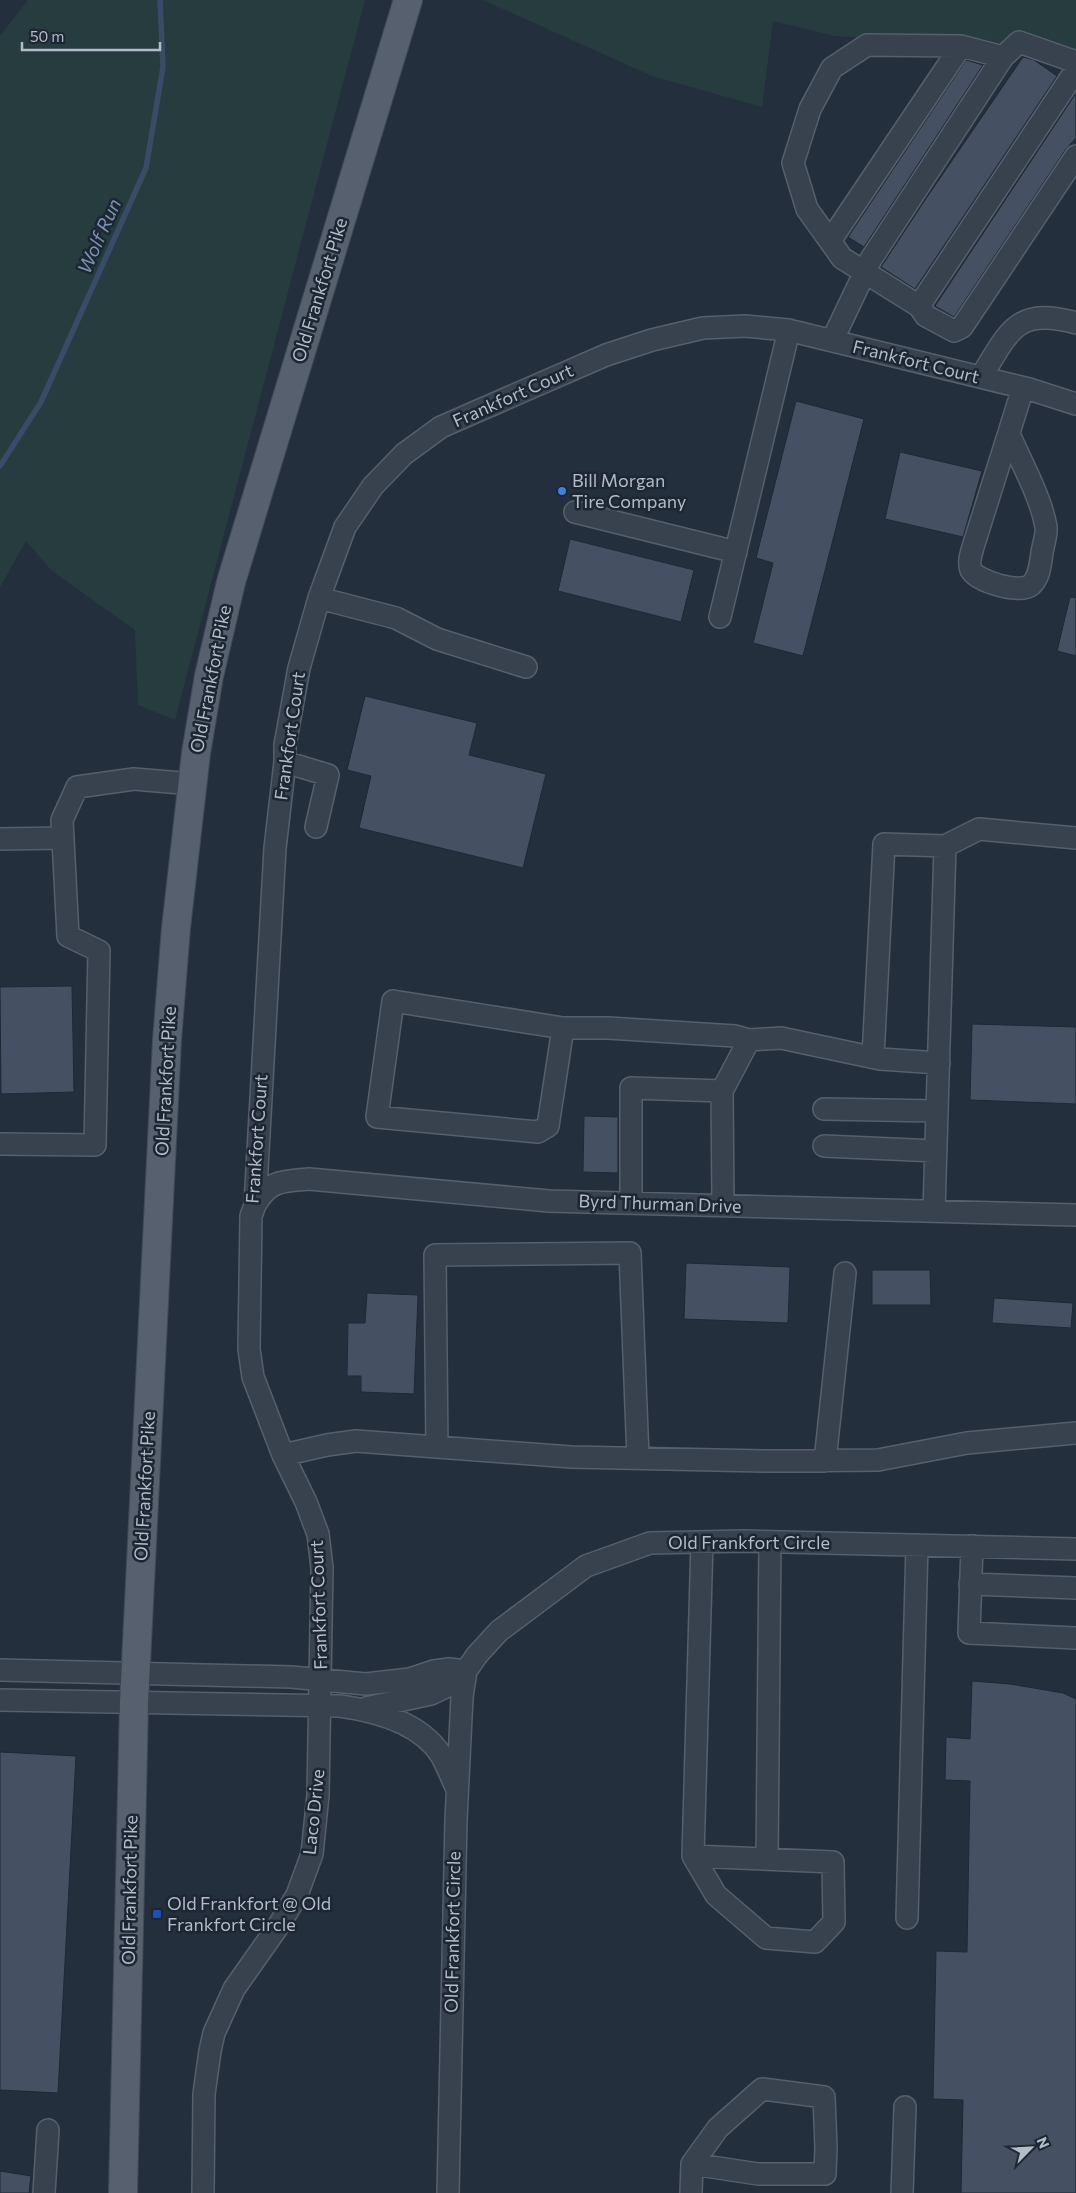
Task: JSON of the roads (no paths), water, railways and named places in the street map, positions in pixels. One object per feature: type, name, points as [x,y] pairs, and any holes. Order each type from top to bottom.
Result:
[{"type":"main road","name":"Old Frankfort Pike","points":[[123,2193],[134,1703],[167,1040],[176,928],[193,784],[209,676],[231,582],[408,0]]},
{"type":"street","points":[[832,341],[871,259],[1003,56],[1019,42],[1076,62]]},
{"type":"street","points":[[1003,56],[961,46],[867,45],[832,68],[810,109],[792,164],[807,209],[842,258],[918,306],[926,316],[954,331],[962,327],[1076,156]]},
{"type":"street","points":[[830,241],[961,46]]},
{"type":"street","points":[[918,306],[1076,70]]},
{"type":"street","points":[[981,378],[1006,338],[1018,324],[1030,318],[1057,317],[1076,323]]},
{"type":"street","name":"Frankfort Court","points":[[320,1705],[322,1680],[322,1568],[318,1534],[306,1502],[283,1455],[256,1386],[249,1349],[251,1216],[255,1205],[274,848],[285,762],[285,745],[299,668],[319,598],[345,527],[373,486],[404,454],[441,427],[606,355],[652,340],[703,328],[745,326],[789,330],[1024,388],[1076,404]]},
{"type":"street","points":[[720,617],[789,330]]},
{"type":"street","points":[[1009,434],[1043,515],[1046,530],[1037,577],[1030,586],[1021,589],[993,584],[979,577],[972,570],[970,562],[973,547],[1009,434],[1024,388]]},
{"type":"street","points":[[575,512],[736,552]]},
{"type":"street","points":[[319,598],[396,618],[437,639],[526,667]]},
{"type":"street","points":[[285,762],[328,775],[316,827]]},
{"type":"street","points":[[0,1144],[95,1145],[99,951],[68,936],[62,820],[77,787],[134,779],[193,784]]},
{"type":"street","points":[[873,1057],[884,844],[945,846],[979,830],[1076,838]]},
{"type":"street","points":[[0,838],[63,838]]},
{"type":"street","points":[[934,1211],[945,846]]},
{"type":"street","points":[[563,1028],[548,1126],[538,1132],[377,1117],[393,1001],[563,1028],[652,1030],[735,1036],[750,1040],[781,1038],[873,1057],[938,1064]]},
{"type":"street","points":[[723,1205],[722,1091],[750,1040]]},
{"type":"street","points":[[631,1203],[631,1088],[722,1091]]},
{"type":"street","points":[[824,1109],[937,1111]]},
{"type":"street","points":[[824,1146],[936,1151]]},
{"type":"street","name":"Byrd Thurman Drive","points":[[255,1205],[261,1194],[272,1184],[288,1180],[309,1179],[549,1200],[1076,1215]]},
{"type":"street","points":[[437,1447],[435,1255],[630,1253],[638,1458]]},
{"type":"street","points":[[825,1460],[845,1273]]},
{"type":"street","points":[[283,1455],[356,1441],[571,1457],[878,1460],[967,1443],[1076,1433]]},
{"type":"street","points":[[693,1856],[833,1862],[834,1922],[815,1942],[766,1938],[716,1895],[693,1856],[702,1542]]},
{"type":"street","points":[[767,1859],[770,1542]]},
{"type":"street","name":"Old Frankfort Circle","points":[[362,1709],[431,1694],[452,1684],[466,1671],[477,1655],[499,1631],[586,1566],[650,1543],[770,1542],[1076,1548]]},
{"type":"street","points":[[907,1918],[916,1545]]},
{"type":"street","points":[[972,1546],[969,1633],[1076,1638]]},
{"type":"street","points":[[970,1584],[1076,1588]]},
{"type":"street","name":"Frankfort Court","points":[[0,1670],[291,1677],[322,1680]]},
{"type":"street","points":[[322,1680],[366,1684],[410,1679],[442,1670],[466,1671]]},
{"type":"street","name":"Old Frankfort Circle","points":[[448,2193],[457,1789],[461,1712],[466,1671]]},
{"type":"street","points":[[0,1700],[320,1705],[362,1709],[413,1728],[440,1755],[457,1789]]},
{"type":"street","name":"Laco Drive","points":[[203,2193],[204,2094],[214,2033],[234,1989],[279,1925],[297,1895],[312,1854],[318,1795],[320,1705]]},
{"type":"street","points":[[691,2193],[692,2164],[718,2128],[762,2089],[824,2097],[825,2174],[757,2184],[692,2164]]},
{"type":"street","points":[[902,2193],[905,2107]]},
{"type":"street","points":[[44,2193],[48,2130]]},
{"type":"waterway","name":"Wolf Run","points":[[0,466],[41,402],[146,168],[163,67],[160,0]]},
{"type":"place","name":"Bill Morgan Tire Company","points":[[562,491]]},
{"type":"place","name":"Old Frankfort @ Old Frankfort Circle","points":[[157,1914]]}]
